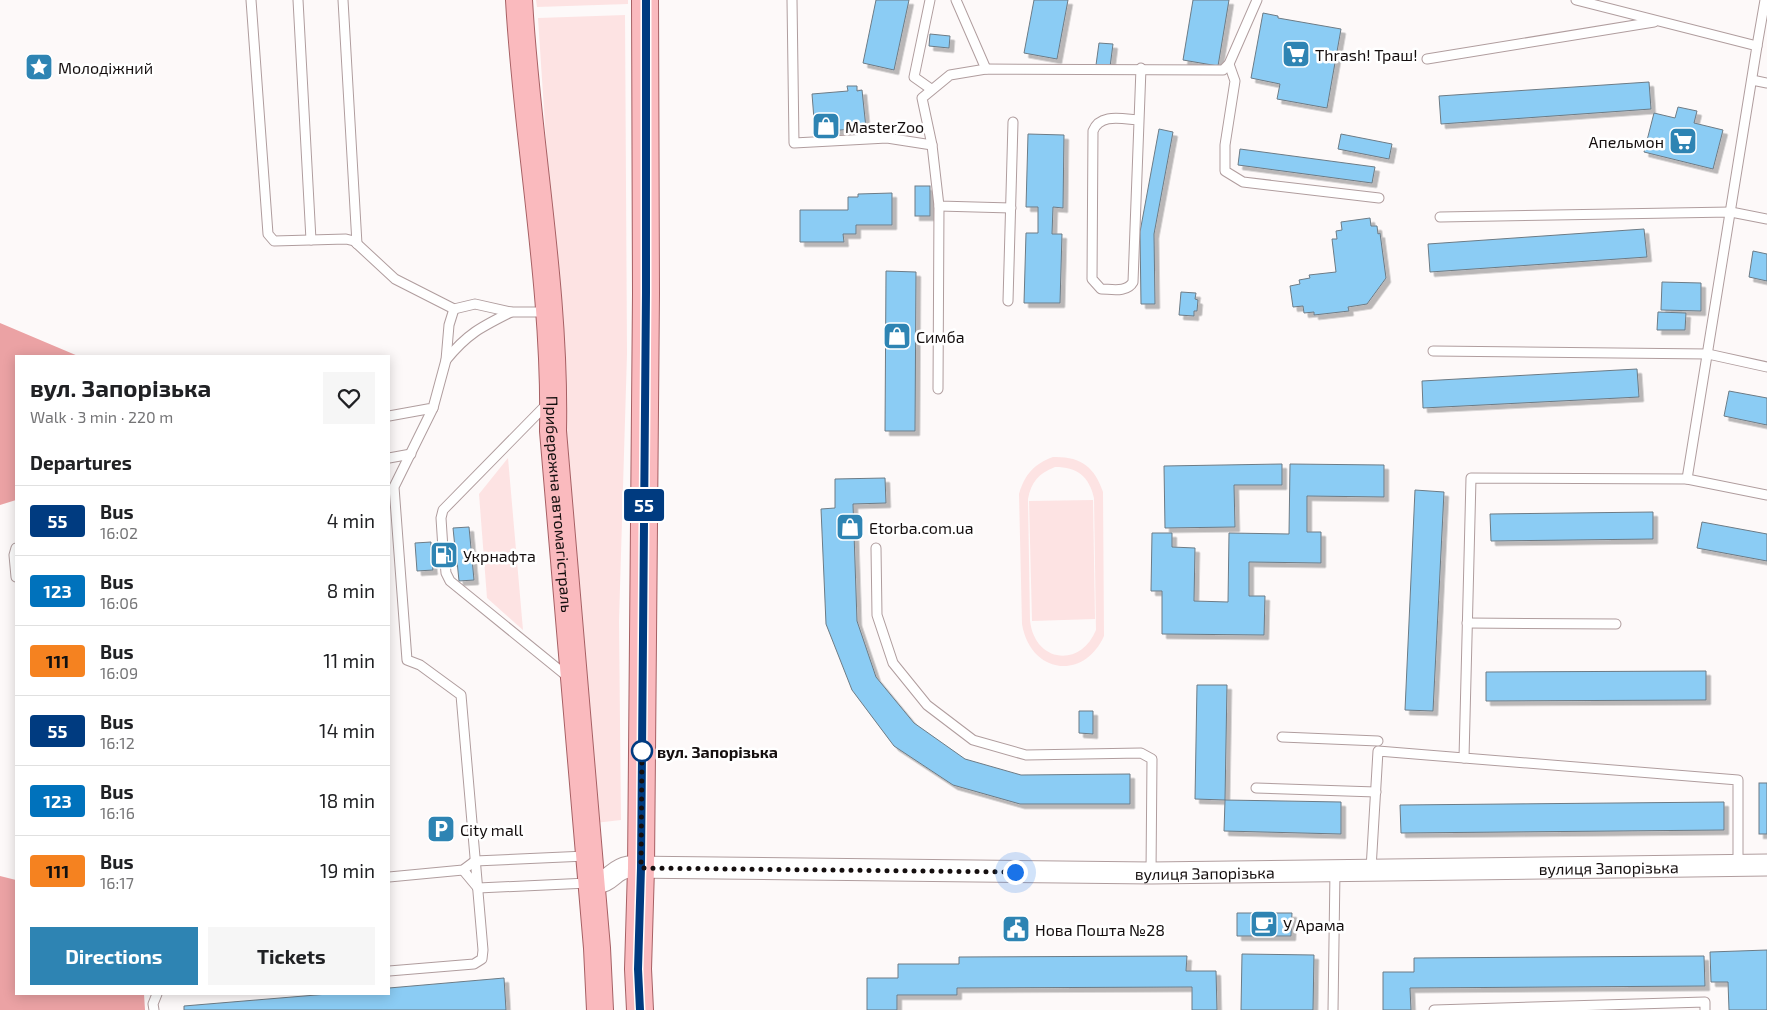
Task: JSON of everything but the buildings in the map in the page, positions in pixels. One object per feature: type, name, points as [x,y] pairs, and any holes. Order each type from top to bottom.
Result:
[{"type":"main road","name":"Прибережна автомагістраль","points":[[519,0],[548,312],[554,396],[554,431],[600,1010]]},
{"type":"main road","points":[[640,1010],[638,969],[641,868],[646,293],[646,0]]},
{"type":"street","name":"вулиця Запорізька","points":[[591,883],[608,880],[624,867],[1151,873],[1767,865]]},
{"type":"lane","points":[[251,0],[268,234],[274,241],[346,239],[357,244],[395,279],[454,310],[475,304],[491,306],[511,312],[548,312]]},
{"type":"lane","points":[[298,0],[311,240]]},
{"type":"lane","points":[[343,0],[357,244]]},
{"type":"lane","points":[[792,0],[794,143],[887,138],[932,145]]},
{"type":"lane","points":[[930,0],[914,77],[932,89]]},
{"type":"lane","points":[[956,0],[986,69]]},
{"type":"lane","points":[[938,389],[939,206],[932,145],[922,98],[950,75],[986,69],[1141,68],[1214,72],[1223,70],[1229,64],[1257,0]]},
{"type":"lane","points":[[1576,0],[1757,46]]},
{"type":"lane","points":[[1687,479],[1757,46],[1765,16],[1765,0]]},
{"type":"lane","points":[[1427,59],[1659,21]]},
{"type":"lane","points":[[1229,64],[1234,81],[1225,145],[1225,171],[1243,182],[1379,198]]},
{"type":"lane","points":[[1139,120],[1102,119],[1096,123],[1093,131],[1092,279],[1100,289],[1125,290],[1133,282],[1141,68]]},
{"type":"lane","points":[[1752,80],[1767,83]]},
{"type":"lane","points":[[1008,301],[1013,122]]},
{"type":"lane","points":[[939,206],[1011,208]]},
{"type":"lane","points":[[1440,217],[1731,212],[1767,219]]},
{"type":"lane","points":[[390,971],[474,964],[482,959],[483,950],[461,695],[420,664],[407,660],[394,487],[434,408],[446,360],[449,325],[454,310]]},
{"type":"lane","points":[[446,360],[463,340],[481,327],[511,312]]},
{"type":"lane","points":[[1433,351],[1708,354],[1767,367]]},
{"type":"lane","points":[[443,549],[441,518],[443,510],[554,396]]},
{"type":"lane","points":[[390,416],[434,408]]},
{"type":"lane","points":[[390,458],[411,454]]},
{"type":"lane","points":[[1464,758],[1470,478],[1687,479],[1767,495]]},
{"type":"lane","points":[[876,548],[877,615],[893,663],[927,705],[973,740],[1026,755],[1141,753],[1152,759],[1151,873]]},
{"type":"lane","points":[[15,552],[15,566]]},
{"type":"lane","points":[[444,562],[450,581],[574,682]]},
{"type":"lane","points":[[1467,623],[1616,624]]},
{"type":"lane","points":[[1282,737],[1378,741]]},
{"type":"lane","points":[[1371,870],[1378,751],[1738,780],[1738,865]]},
{"type":"lane","points":[[1256,788],[1376,792]]},
{"type":"lane","points":[[390,877],[462,870],[475,861],[589,856]]},
{"type":"lane","points":[[462,870],[478,888]]},
{"type":"lane","points":[[1334,1010],[1335,870]]},
{"type":"lane","points":[[478,888],[591,883]]},
{"type":"lane","points":[[154,1010],[153,1004],[157,995]]},
{"type":"lane","points":[[1434,1010],[1611,1007],[1705,1002],[1705,1010]]},
{"type":"shaded area","points":[[536,0],[628,0],[628,4],[537,7]]},
{"type":"shaded area","points":[[625,15],[627,354],[619,621],[621,820],[595,823],[538,18]]},
{"type":"shaded area","points":[[0,323],[76,355],[15,355],[15,500],[0,505]]},
{"type":"shaded area","points":[[1053,457],[1063,457],[1079,461],[1085,465],[1096,476],[1103,492],[1104,636],[1095,651],[1083,660],[1071,665],[1058,666],[1046,661],[1035,653],[1027,640],[1022,624],[1019,494],[1027,475],[1035,467]],"holes":[[[1055,467],[1063,467],[1081,474],[1089,484],[1094,498],[1096,630],[1089,642],[1080,651],[1069,655],[1058,655],[1048,652],[1040,645],[1033,634],[1030,620],[1028,499],[1031,488],[1040,475]]]},
{"type":"shaded area","points":[[508,458],[523,630],[487,598],[479,494]]},
{"type":"shaded area","points":[[1093,500],[1095,619],[1032,621],[1029,501]]},
{"type":"shaded area","points":[[0,876],[15,880],[15,995],[144,995],[145,1010],[0,1010]]},
{"type":"bus line","name":"55","points":[[640,1010],[638,969],[641,868],[646,293],[646,0]]},
{"type":"place","name":"Thrash! Траш!","points":[[1296,54]]},
{"type":"place","name":"Молодіжний","points":[[39,67]]},
{"type":"place","name":"MasterZoo","points":[[826,126]]},
{"type":"place","name":"Апельмон","points":[[1683,141]]},
{"type":"place","name":"Симба","points":[[897,336]]},
{"type":"place","name":"Etorba.com.ua","points":[[850,527]]},
{"type":"place","name":"Укрнафта","points":[[444,555]]},
{"type":"place","name":"вул. Запорізька","points":[[642,751]]},
{"type":"place","name":"City mall","points":[[441,829]]},
{"type":"place","name":"У Арама","points":[[1264,924]]},
{"type":"place","name":"Нова Пошта №28","points":[[1016,929]]},
{"type":"route","points":[[642,751],[642,748],[641,868],[1015,872]]}]
